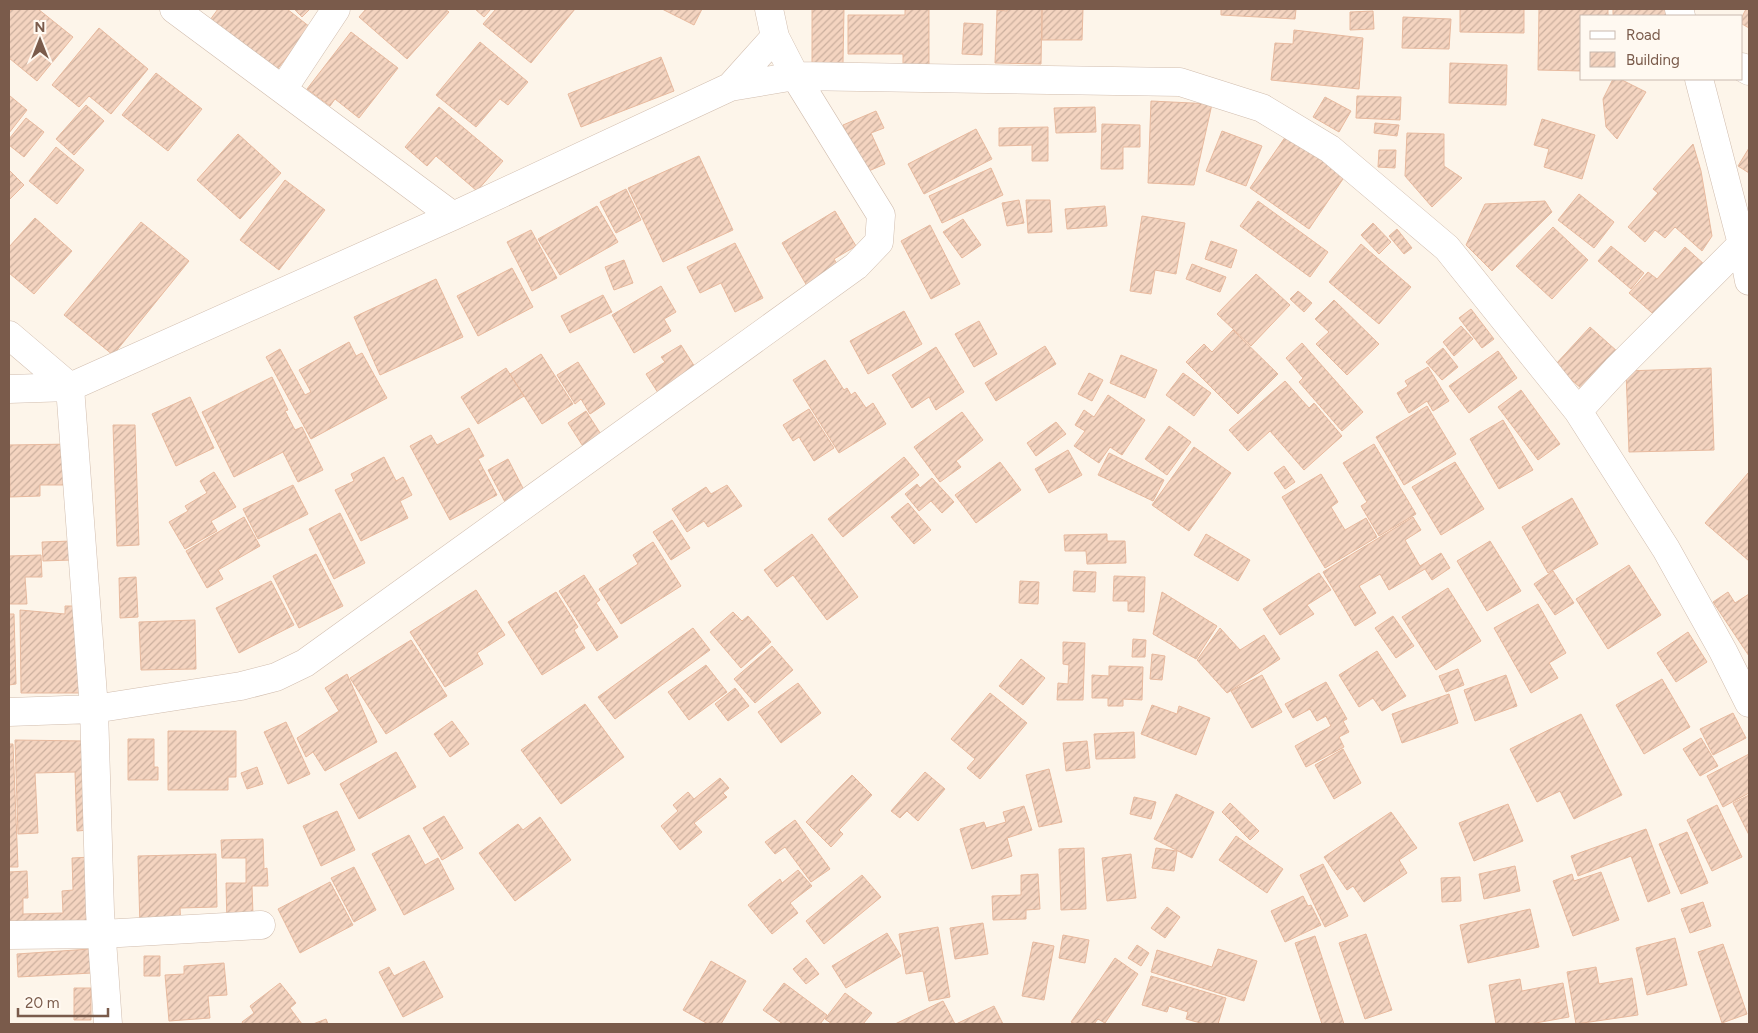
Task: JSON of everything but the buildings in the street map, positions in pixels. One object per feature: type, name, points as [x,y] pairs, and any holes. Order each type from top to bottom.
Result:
[{"type":"street","points":[[174,9],[453,216]]},
{"type":"street","points":[[283,89],[336,9]]},
{"type":"street","points":[[9,712],[94,709],[241,686],[276,677],[305,662],[856,266],[879,242],[881,215],[795,76],[775,37],[769,9]]},
{"type":"street","points":[[730,87],[775,37]]},
{"type":"street","points":[[9,389],[70,387],[453,216],[730,87],[795,76],[1180,82],[1262,108],[1330,149],[1447,248],[1578,411],[1666,549],[1723,651],[1749,704]]},
{"type":"street","points":[[1699,80],[1742,244],[1749,282]]},
{"type":"street","points":[[1578,411],[1616,370],[1742,244]]},
{"type":"street","points":[[9,334],[70,387],[94,709],[102,934],[108,1024]]},
{"type":"street","points":[[9,935],[102,934],[261,925]]}]
